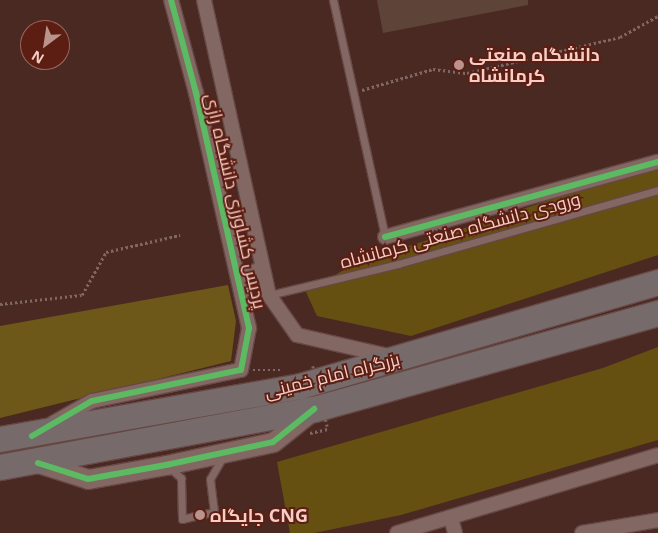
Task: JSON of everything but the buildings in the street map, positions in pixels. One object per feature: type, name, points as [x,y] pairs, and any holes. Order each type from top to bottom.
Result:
[{"type":"highway","name":"بزرگراه امام خمینی","points":[[0,439],[32,436],[300,386],[658,282]]},
{"type":"highway","name":"بزرگراه امام خمینی","points":[[0,467],[38,463],[321,419],[658,313]]},
{"type":"street","name":"پردیس کشاورزی دانشگاه رازی","points":[[171,0],[249,328],[241,370]]},
{"type":"street","name":"پردیس کشاورزی دانشگاه رازی","points":[[204,0],[269,295],[297,335],[400,358]]},
{"type":"street","points":[[385,237],[658,162]]},
{"type":"street","points":[[238,276],[262,269]]},
{"type":"street","points":[[32,436],[92,401],[241,370]]},
{"type":"street","points":[[38,463],[88,479],[273,442],[321,419]]},
{"type":"street","points":[[397,533],[658,455]]},
{"type":"street","points":[[451,518],[454,533]]},
{"type":"street","points":[[582,533],[629,529],[658,520]]},
{"type":"lane","points":[[333,0],[385,237]]},
{"type":"lane","name":"ورودی دانشگاه صنعتی کرمانشاه","points":[[269,295],[398,264],[658,190]]},
{"type":"lane","points":[[166,464],[181,478],[182,519],[214,512],[210,479],[225,453]]},
{"type":"path","points":[[353,92],[433,69],[467,73],[620,37],[658,16]]},
{"type":"path","points":[[0,304],[82,294],[106,252],[180,234]]},
{"type":"path","points":[[304,435],[321,419],[313,366]]},
{"type":"path","points":[[241,370],[288,370]]},
{"type":"shaded area","points":[[658,165],[658,255],[411,336],[317,316],[306,292],[354,264]]},
{"type":"shaded area","points":[[228,285],[236,321],[231,361],[0,418],[0,326]]},
{"type":"shaded area","points":[[658,347],[658,440],[401,515],[314,533],[290,533],[277,462],[603,368]]},
{"type":"cycle path","points":[[32,436],[92,401],[241,370],[249,328],[196,93],[171,0]]},
{"type":"cycle path","points":[[385,237],[658,162]]},
{"type":"cycle path","points":[[38,463],[88,479],[166,465],[273,442],[314,409]]},
{"type":"place","name":"دانشگاه صنعتی کرمانشاه","points":[[459,65]]},
{"type":"place","name":"جایگاه CNG","points":[[200,515]]}]
